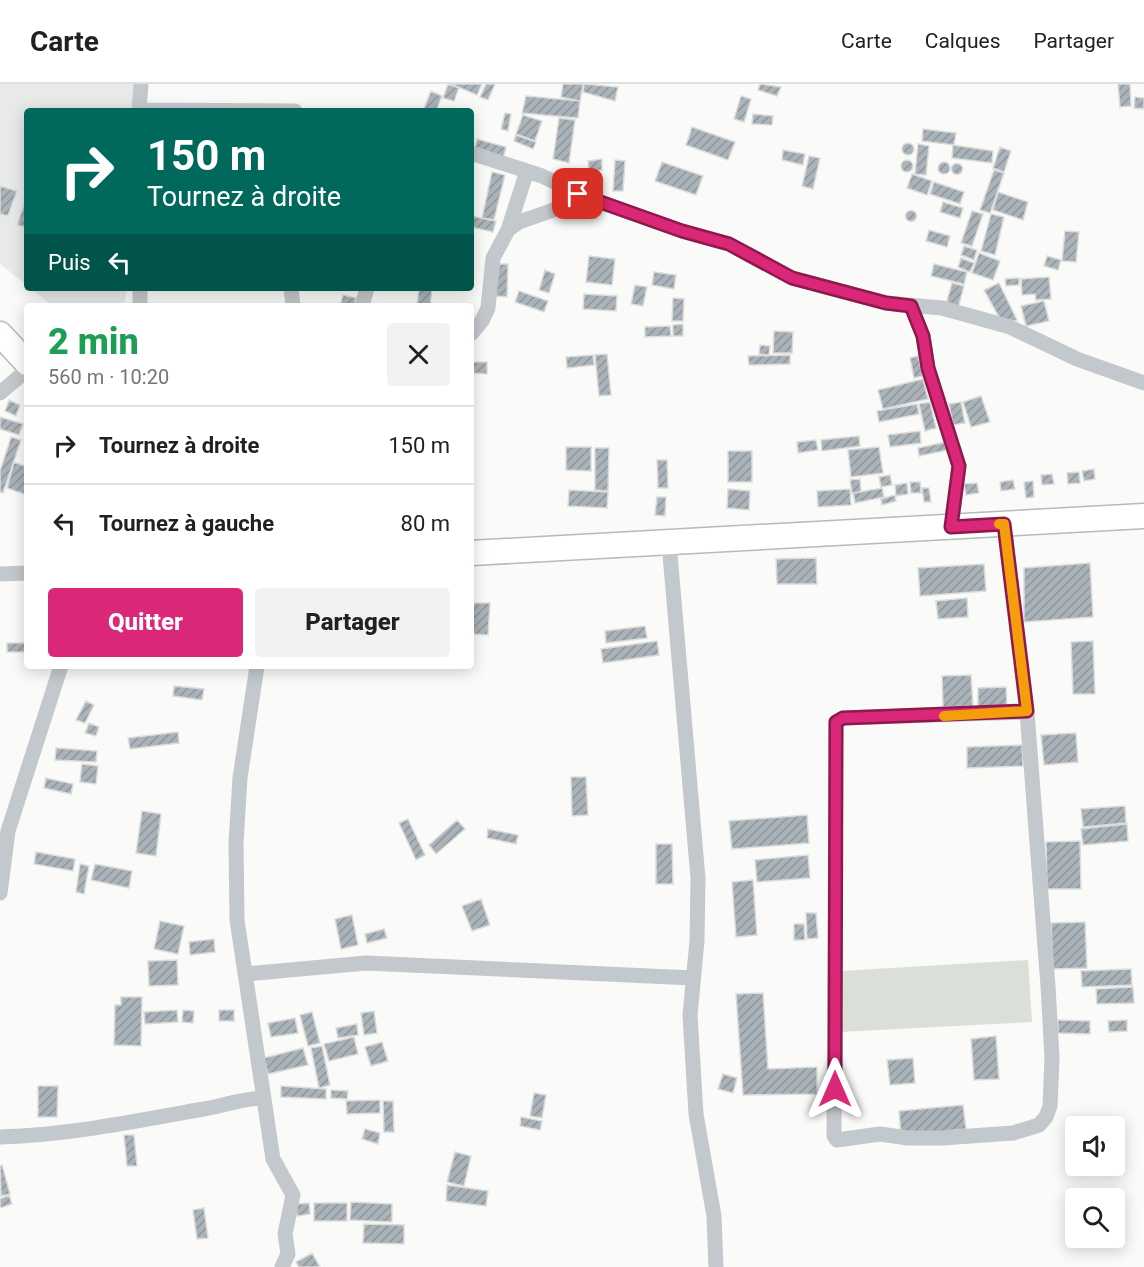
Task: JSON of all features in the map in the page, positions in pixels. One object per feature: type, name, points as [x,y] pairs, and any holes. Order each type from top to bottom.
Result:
[{"type":"main road","points":[[0,334],[24,360]]},
{"type":"main road","points":[[474,553],[1144,516]]},
{"type":"street","points":[[139,108],[141,84]]},
{"type":"street","points":[[474,154],[527,171],[588,198],[682,231],[729,244],[792,278],[886,303],[942,308],[1010,327],[1085,363],[1144,383]]},
{"type":"street","points":[[474,330],[488,308],[493,258],[508,230],[527,171]]},
{"type":"street","points":[[508,230],[519,222],[588,198]]},
{"type":"street","points":[[911,306],[923,336],[928,368],[959,466],[951,527]]},
{"type":"street","points":[[0,393],[24,373]]},
{"type":"street","points":[[1004,524],[1027,711],[1052,1058],[1052,1096],[1046,1117],[1038,1125],[1013,1133],[942,1138],[908,1138],[880,1134],[837,1140],[834,1136],[836,722],[843,718],[1027,711]]},
{"type":"street","points":[[669,543],[698,878],[690,1015],[696,1114],[714,1216],[716,1267]]},
{"type":"street","points":[[0,574],[24,573]]},
{"type":"street","points":[[0,893],[8,831],[61,669]]},
{"type":"street","points":[[257,669],[240,778],[236,843],[237,920],[273,1160],[293,1195],[285,1234],[288,1254],[282,1267]]},
{"type":"street","points":[[245,974],[366,963],[693,978]]},
{"type":"street","points":[[0,1137],[30,1136],[118,1124],[202,1110],[243,1099],[262,1098]]},
{"type":"shaded area","points":[[0,84],[135,84],[134,108],[24,108],[24,283],[0,264]]},
{"type":"shaded area","points":[[34,291],[126,291],[124,303],[49,303]]},
{"type":"shaded area","points":[[1028,960],[1032,1022],[840,1032],[841,971]]},
{"type":"building","points":[[448,84],[459,88],[454,101],[443,98]]},
{"type":"building","points":[[451,84],[482,84],[477,95]]},
{"type":"building","points":[[486,84],[495,84],[488,100],[480,97]]},
{"type":"building","points":[[563,84],[583,84],[580,101],[561,97]]},
{"type":"building","points":[[584,84],[618,87],[615,101],[583,92]]},
{"type":"building","points":[[760,84],[781,87],[777,96],[758,90]]},
{"type":"building","points":[[1118,84],[1130,84],[1131,106],[1120,107]]},
{"type":"building","points":[[431,91],[442,96],[437,108],[424,108]]},
{"type":"building","points":[[526,96],[580,101],[578,118],[522,113]]},
{"type":"building","points":[[741,96],[751,99],[744,122],[734,119]]},
{"type":"building","points":[[1135,97],[1144,98],[1144,109],[1134,108]]},
{"type":"building","points":[[505,113],[511,114],[508,131],[501,129]]},
{"type":"building","points":[[753,114],[773,116],[772,125],[752,124]]},
{"type":"building","points":[[523,115],[542,121],[535,141],[516,134]]},
{"type":"building","points":[[559,118],[575,120],[569,163],[553,159]]},
{"type":"building","points":[[692,127],[735,142],[728,160],[686,145]]},
{"type":"building","points":[[923,129],[956,133],[954,145],[922,141]]},
{"type":"building","points":[[516,135],[536,142],[533,149],[514,141]]},
{"type":"building","points":[[477,139],[506,147],[503,160],[474,152]]},
{"type":"building","points":[[910,143],[914,149],[910,155],[906,155],[902,147]]},
{"type":"building","points":[[918,144],[929,146],[926,175],[915,174]]},
{"type":"building","points":[[953,145],[993,151],[992,163],[952,158]]},
{"type":"building","points":[[1000,147],[1011,151],[1004,172],[993,168]]},
{"type":"building","points":[[783,150],[805,154],[803,165],[782,160]]},
{"type":"building","points":[[809,156],[820,158],[813,189],[802,186]]},
{"type":"building","points":[[602,159],[602,170],[589,171],[588,161]]},
{"type":"building","points":[[615,160],[625,161],[623,191],[613,191]]},
{"type":"building","points":[[909,160],[912,161],[912,171],[905,172],[902,171],[901,164],[902,161]]},
{"type":"building","points":[[662,162],[703,176],[696,195],[655,181]]},
{"type":"building","points":[[946,162],[950,168],[946,174],[942,174],[938,166]]},
{"type":"building","points":[[957,164],[961,165],[961,173],[957,174],[953,173],[952,169],[953,165]]},
{"type":"building","points":[[994,170],[1004,173],[990,213],[980,210]]},
{"type":"building","points":[[492,172],[505,175],[494,220],[482,218]]},
{"type":"building","points":[[912,174],[932,181],[927,195],[907,188]]},
{"type":"building","points":[[934,182],[964,192],[960,204],[930,194]]},
{"type":"building","points":[[0,186],[17,191],[8,216],[0,214]]},
{"type":"building","points":[[998,192],[1028,202],[1023,220],[993,210]]},
{"type":"building","points":[[943,202],[963,208],[960,218],[940,212]]},
{"type":"building","points":[[24,204],[24,227],[17,225]]},
{"type":"building","points":[[911,210],[917,216],[911,222],[905,216]]},
{"type":"building","points":[[972,211],[983,214],[972,246],[961,243]]},
{"type":"building","points":[[991,214],[1004,217],[995,255],[981,251]]},
{"type":"building","points":[[474,217],[496,221],[493,232],[474,228]]},
{"type":"building","points":[[929,230],[950,236],[947,247],[926,241]]},
{"type":"building","points":[[1065,231],[1079,232],[1076,262],[1062,261]]},
{"type":"building","points":[[964,246],[977,250],[974,260],[961,255]]},
{"type":"building","points":[[979,253],[1000,261],[993,280],[972,273]]},
{"type":"building","points":[[589,256],[615,259],[612,285],[586,282]]},
{"type":"building","points":[[1047,256],[1061,260],[1058,270],[1044,266]]},
{"type":"building","points":[[961,258],[974,263],[970,272],[958,267]]},
{"type":"building","points":[[496,264],[508,264],[507,297],[495,296]]},
{"type":"building","points":[[934,264],[967,272],[964,284],[931,276]]},
{"type":"building","points":[[545,270],[555,274],[549,293],[539,290]]},
{"type":"building","points":[[654,272],[676,275],[674,289],[652,285]]},
{"type":"building","points":[[1049,277],[1051,299],[1036,300],[1035,294],[1022,295],[1021,279]]},
{"type":"building","points":[[1019,278],[1019,285],[1006,286],[1005,279]]},
{"type":"building","points":[[952,283],[964,286],[958,308],[946,304]]},
{"type":"building","points":[[999,283],[1017,320],[1003,324],[984,290]]},
{"type":"building","points":[[635,285],[647,287],[643,306],[631,304]]},
{"type":"building","points":[[419,291],[432,291],[430,303],[417,303]]},
{"type":"building","points":[[519,291],[548,301],[544,312],[515,302]]},
{"type":"building","points":[[584,294],[617,296],[616,311],[583,309]]},
{"type":"building","points":[[343,295],[356,298],[355,303],[341,303]]},
{"type":"building","points":[[673,298],[684,299],[683,321],[672,321]]},
{"type":"building","points":[[1044,301],[1049,321],[1026,326],[1021,306]]},
{"type":"building","points":[[683,324],[683,336],[673,336],[673,325]]},
{"type":"building","points":[[670,326],[671,336],[645,337],[645,327]]},
{"type":"building","points":[[774,331],[793,332],[792,353],[773,353]]},
{"type":"building","points":[[760,345],[770,346],[769,355],[759,354]]},
{"type":"building","points":[[607,354],[611,395],[599,396],[595,355]]},
{"type":"building","points":[[593,355],[594,365],[567,368],[566,357]]},
{"type":"building","points":[[790,355],[790,364],[749,365],[748,356]]},
{"type":"building","points":[[918,356],[923,376],[914,378],[910,358]]},
{"type":"building","points":[[474,362],[487,362],[487,374],[474,373]]},
{"type":"building","points":[[923,379],[928,399],[883,409],[878,390]]},
{"type":"building","points":[[981,396],[990,422],[971,427],[963,402]]},
{"type":"building","points":[[9,400],[20,405],[16,416],[5,411]]},
{"type":"building","points":[[930,402],[936,428],[925,431],[919,404]]},
{"type":"building","points":[[961,402],[965,423],[953,425],[949,404]]},
{"type":"building","points":[[917,404],[919,414],[879,422],[877,411]]},
{"type":"building","points":[[0,417],[23,424],[19,435],[0,429]]},
{"type":"building","points":[[920,431],[921,443],[890,447],[888,435]]},
{"type":"building","points":[[859,436],[860,446],[822,451],[821,440]]},
{"type":"building","points":[[11,437],[21,440],[3,493],[0,492],[0,471]]},
{"type":"building","points":[[816,440],[818,450],[798,453],[797,442]]},
{"type":"building","points":[[946,442],[948,450],[919,456],[918,448]]},
{"type":"building","points":[[566,447],[591,447],[591,471],[566,470]]},
{"type":"building","points":[[879,447],[883,473],[851,477],[848,450]]},
{"type":"building","points":[[595,448],[609,448],[608,491],[595,490]]},
{"type":"building","points":[[728,451],[752,451],[752,482],[728,482]]},
{"type":"building","points":[[657,460],[667,460],[668,488],[658,488]]},
{"type":"building","points":[[14,462],[24,466],[24,494],[7,488]]},
{"type":"building","points":[[1094,469],[1095,479],[1084,481],[1082,471]]},
{"type":"building","points":[[1079,472],[1080,483],[1068,484],[1067,473]]},
{"type":"building","points":[[1052,474],[1054,484],[1042,485],[1041,475]]},
{"type":"building","points":[[890,475],[892,485],[881,487],[879,477]]},
{"type":"building","points":[[860,479],[861,492],[852,493],[850,480]]},
{"type":"building","points":[[1013,480],[1015,489],[1001,491],[1000,482]]},
{"type":"building","points":[[1033,481],[1034,497],[1026,498],[1024,482]]},
{"type":"building","points":[[910,482],[920,482],[921,493],[911,493]]},
{"type":"building","points":[[907,483],[908,494],[896,496],[895,485]]},
{"type":"building","points":[[977,483],[979,493],[966,495],[964,484]]},
{"type":"building","points":[[882,488],[884,497],[855,503],[853,493]]},
{"type":"building","points":[[922,488],[929,488],[931,502],[924,502]]},
{"type":"building","points":[[728,489],[750,491],[749,510],[727,508]]},
{"type":"building","points":[[850,489],[851,505],[818,507],[817,491]]},
{"type":"building","points":[[569,490],[608,492],[607,508],[568,506]]},
{"type":"building","points":[[895,495],[896,501],[882,505],[881,499]]},
{"type":"building","points":[[657,497],[666,497],[665,516],[655,515]]},
{"type":"building","points":[[816,558],[817,584],[777,584],[776,559]]},
{"type":"building","points":[[1090,563],[1093,617],[1024,622],[1024,568]]},
{"type":"building","points":[[984,564],[986,591],[920,596],[918,568]]},
{"type":"building","points":[[967,598],[968,617],[938,619],[936,601]]},
{"type":"building","points":[[474,603],[490,603],[488,635],[474,634]]},
{"type":"building","points":[[645,626],[647,638],[606,643],[605,631]]},
{"type":"building","points":[[657,641],[659,655],[603,663],[601,649]]},
{"type":"building","points":[[1093,641],[1095,694],[1073,694],[1071,642]]},
{"type":"building","points":[[7,643],[24,643],[24,652],[7,652]]},
{"type":"building","points":[[971,675],[973,706],[943,707],[942,676]]},
{"type":"building","points":[[174,686],[204,689],[202,700],[173,696]]},
{"type":"building","points":[[1006,687],[1007,706],[978,707],[978,688]]},
{"type":"building","points":[[86,701],[94,705],[85,723],[76,720]]},
{"type":"building","points":[[89,723],[99,727],[96,736],[85,733]]},
{"type":"building","points":[[178,732],[179,743],[130,749],[128,738]]},
{"type":"building","points":[[1076,733],[1078,762],[1044,765],[1041,735]]},
{"type":"building","points":[[1022,745],[1023,766],[967,768],[967,747]]},
{"type":"building","points":[[56,748],[97,751],[96,762],[55,760]]},
{"type":"building","points":[[82,764],[98,766],[96,784],[80,782]]},
{"type":"building","points":[[571,777],[586,777],[588,815],[572,816]]},
{"type":"building","points":[[46,778],[73,784],[71,794],[44,788]]},
{"type":"building","points":[[1125,806],[1126,823],[1083,827],[1081,809]]},
{"type":"building","points":[[142,811],[161,814],[156,856],[136,853]]},
{"type":"building","points":[[807,815],[809,843],[732,849],[729,821]]},
{"type":"building","points":[[408,819],[425,855],[416,860],[399,823]]},
{"type":"building","points":[[457,820],[465,829],[436,854],[429,845]]},
{"type":"building","points":[[1127,824],[1128,841],[1083,845],[1081,829]]},
{"type":"building","points":[[488,829],[518,835],[516,844],[487,838]]},
{"type":"building","points":[[1080,841],[1081,889],[1047,889],[1046,842]]},
{"type":"building","points":[[656,844],[672,844],[673,884],[656,884]]},
{"type":"building","points":[[36,852],[75,859],[73,871],[34,864]]},
{"type":"building","points":[[808,855],[810,878],[757,882],[755,860]]},
{"type":"building","points":[[80,864],[89,866],[84,894],[76,892]]},
{"type":"building","points":[[95,864],[132,871],[129,888],[91,880]]},
{"type":"building","points":[[753,880],[757,935],[736,937],[732,882]]},
{"type":"building","points":[[481,899],[490,925],[472,931],[462,906]]},
{"type":"building","points":[[806,913],[816,913],[818,938],[807,939]]},
{"type":"building","points":[[352,915],[358,945],[341,949],[335,919]]},
{"type":"building","points":[[160,921],[184,926],[178,954],[154,949]]},
{"type":"building","points":[[1085,922],[1087,968],[1053,969],[1051,923]]},
{"type":"building","points":[[794,924],[804,924],[805,940],[794,940]]},
{"type":"building","points":[[384,929],[387,938],[367,943],[365,934]]},
{"type":"building","points":[[214,939],[215,952],[190,955],[189,942]]},
{"type":"building","points":[[177,960],[178,985],[149,986],[148,961]]},
{"type":"building","points":[[1131,969],[1132,985],[1082,987],[1081,971]]},
{"type":"building","points":[[1133,987],[1134,1003],[1097,1004],[1096,989]]},
{"type":"building","points":[[763,993],[768,1069],[817,1067],[817,1094],[743,1095],[736,994]]},
{"type":"building","points":[[121,997],[142,997],[141,1046],[114,1045],[115,1005],[121,1005]]},
{"type":"building","points":[[177,1010],[178,1022],[145,1024],[144,1012]]},
{"type":"building","points":[[183,1010],[194,1011],[193,1023],[182,1022]]},
{"type":"building","points":[[219,1010],[234,1010],[234,1021],[219,1021]]},
{"type":"building","points":[[374,1011],[377,1033],[364,1035],[361,1013]]},
{"type":"building","points":[[312,1012],[320,1043],[308,1046],[300,1015]]},
{"type":"building","points":[[295,1018],[298,1033],[271,1037],[268,1023]]},
{"type":"building","points":[[1058,1020],[1090,1021],[1090,1034],[1058,1033]]},
{"type":"building","points":[[1127,1020],[1127,1031],[1109,1032],[1108,1021]]},
{"type":"building","points":[[357,1024],[358,1035],[338,1038],[336,1028]]},
{"type":"building","points":[[996,1036],[999,1079],[974,1080],[971,1039]]},
{"type":"building","points":[[354,1037],[358,1054],[329,1061],[324,1044]]},
{"type":"building","points":[[382,1042],[388,1061],[371,1066],[365,1047]]},
{"type":"building","points":[[322,1046],[330,1085],[319,1088],[311,1048]]},
{"type":"building","points":[[303,1048],[308,1065],[268,1074],[264,1058]]},
{"type":"building","points":[[913,1058],[915,1083],[890,1085],[887,1060]]},
{"type":"building","points":[[723,1074],[737,1078],[733,1093],[718,1089]]},
{"type":"building","points":[[38,1086],[58,1086],[57,1117],[38,1117]]},
{"type":"building","points":[[281,1086],[326,1089],[326,1099],[281,1097]]},
{"type":"building","points":[[331,1090],[348,1091],[347,1099],[331,1098]]},
{"type":"building","points":[[534,1093],[546,1095],[542,1118],[530,1116]]},
{"type":"building","points":[[380,1100],[380,1113],[347,1114],[346,1101]]},
{"type":"building","points":[[383,1101],[393,1101],[394,1132],[384,1132]]},
{"type":"building","points":[[963,1105],[966,1129],[901,1136],[899,1111]]},
{"type":"building","points":[[521,1117],[542,1121],[540,1130],[520,1126]]},
{"type":"building","points":[[365,1129],[380,1133],[378,1144],[362,1139]]},
{"type":"building","points":[[124,1135],[134,1135],[137,1166],[127,1166]]},
{"type":"building","points":[[455,1152],[471,1156],[464,1186],[447,1182]]},
{"type":"building","points":[[2,1165],[10,1194],[1,1196],[0,1166]]},
{"type":"building","points":[[447,1185],[488,1191],[486,1206],[446,1201]]},
{"type":"building","points":[[9,1195],[12,1204],[0,1208],[0,1199]]},
{"type":"building","points":[[351,1202],[392,1204],[392,1222],[350,1220]]},
{"type":"building","points":[[309,1203],[310,1214],[297,1216],[296,1204]]},
{"type":"building","points":[[314,1203],[347,1203],[347,1221],[314,1221]]},
{"type":"building","points":[[204,1208],[208,1238],[197,1239],[193,1210]]},
{"type":"building","points":[[364,1224],[404,1225],[404,1244],[363,1243]]},
{"type":"building","points":[[312,1253],[320,1267],[299,1267],[296,1262]]},
{"type":"slow traffic","points":[[944,716],[1027,711],[1004,524],[999,524]]},
{"type":"route","points":[[578,194],[682,231],[729,244],[792,278],[886,303],[911,306],[923,336],[928,368],[959,466],[951,527],[1004,524],[1027,711],[947,716],[843,718],[836,722],[835,1089]]}]
